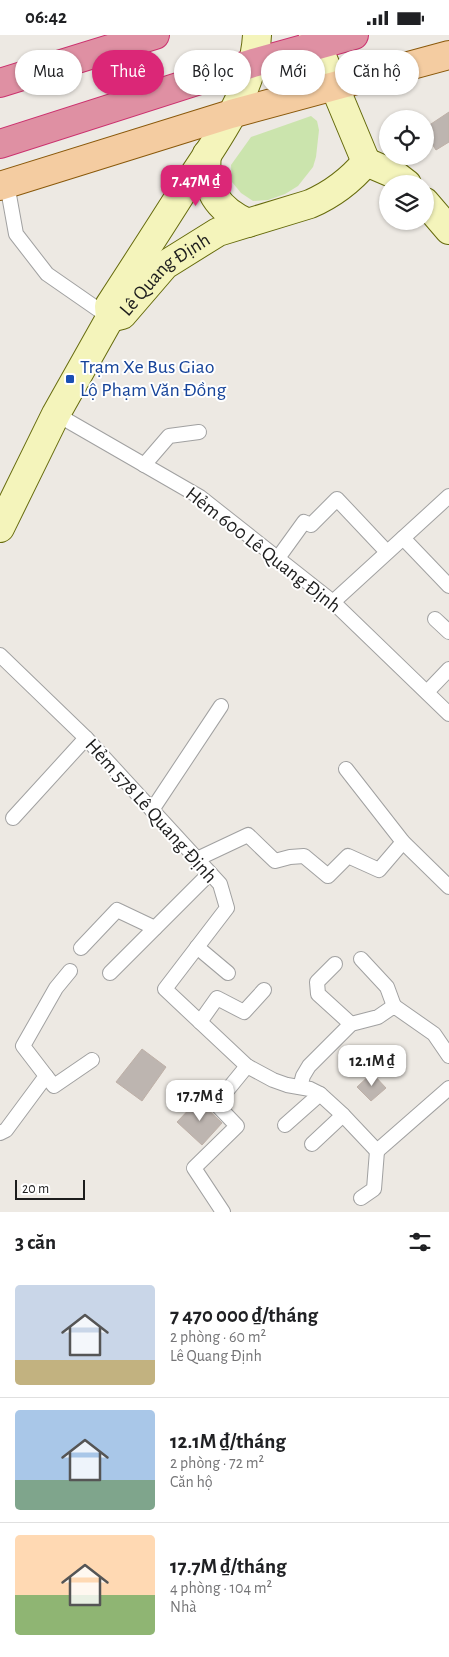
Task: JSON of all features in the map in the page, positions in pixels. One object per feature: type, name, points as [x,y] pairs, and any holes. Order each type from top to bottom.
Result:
[{"type":"highway","points":[[0,83],[156,35]]},
{"type":"highway","points":[[0,144],[253,63],[315,40],[354,35]]},
{"type":"main road","name":"Lê Quang Định","points":[[0,528],[56,414],[110,318],[108,306],[231,115],[244,89],[253,63],[257,35]]},
{"type":"main road","points":[[315,40],[366,162],[395,175]]},
{"type":"main road","points":[[3,185],[231,115],[449,55]]},
{"type":"main road","points":[[207,154],[207,177],[215,197],[229,213],[248,223]]},
{"type":"main road","name":"Lê Quang Định","points":[[110,318],[122,315],[165,265],[218,232],[324,198],[349,181],[366,162]]},
{"type":"main road","points":[[434,212],[449,230]]},
{"type":"lane","points":[[3,185],[16,234],[47,274],[110,318]]},
{"type":"lane","name":"Hẻm 600 Lê Quang Định","points":[[56,414],[200,497],[333,602],[449,714]]},
{"type":"lane","points":[[144,465],[169,436],[199,432]]},
{"type":"lane","points":[[333,602],[449,496]]},
{"type":"lane","points":[[278,558],[304,522],[311,525],[337,499],[387,552]]},
{"type":"lane","points":[[403,538],[449,586]]},
{"type":"lane","points":[[435,619],[449,632]]},
{"type":"lane","name":"Hẻm 578 Lê Quang Định","points":[[0,655],[86,738],[220,884],[227,908],[164,989],[247,1066],[274,1080],[320,1094],[377,1151]]},
{"type":"lane","points":[[426,692],[449,669]]},
{"type":"lane","points":[[152,810],[221,706]]},
{"type":"lane","points":[[13,818],[86,738]]},
{"type":"lane","points":[[346,769],[403,842],[449,887]]},
{"type":"lane","points":[[197,859],[248,835],[275,861],[304,856],[328,876],[348,856],[379,870],[403,842]]},
{"type":"lane","points":[[110,973],[210,873]]},
{"type":"lane","points":[[81,948],[117,909],[155,928]]},
{"type":"lane","points":[[197,947],[228,973]]},
{"type":"lane","points":[[361,959],[387,987],[394,1006],[434,1034],[449,1056]]},
{"type":"lane","points":[[335,964],[317,982],[318,994],[351,1024]]},
{"type":"lane","points":[[70,971],[56,988],[23,1046],[54,1086],[92,1060]]},
{"type":"lane","points":[[200,1022],[217,998],[244,1012],[264,990]]},
{"type":"lane","points":[[300,1087],[303,1076],[309,1066],[351,1024],[378,1017],[394,1006]]},
{"type":"lane","points":[[223,1212],[194,1168],[237,1126],[216,1104],[247,1066]]},
{"type":"lane","points":[[0,1133],[6,1130],[46,1076]]},
{"type":"lane","points":[[361,1198],[374,1189],[377,1151],[449,1088]]},
{"type":"lane","points":[[285,1125],[320,1094]]},
{"type":"lane","points":[[312,1143],[343,1115]]},
{"type":"green space","points":[[311,116],[317,121],[319,130],[316,157],[313,167],[298,186],[285,194],[268,200],[253,201],[241,193],[232,182],[231,165],[251,137]]},
{"type":"building","points":[[449,112],[449,142],[436,150],[434,147],[434,122]]},
{"type":"building","points":[[142,1049],[166,1067],[142,1101],[116,1082]]},
{"type":"building","points":[[372,1073],[386,1088],[371,1101],[357,1087]]},
{"type":"building","points":[[198,1100],[222,1123],[202,1145],[177,1122]]},
{"type":"place","name":"Trạm Xe Bus Giao Lộ Phạm Văn Đồng","points":[[70,379]]}]
